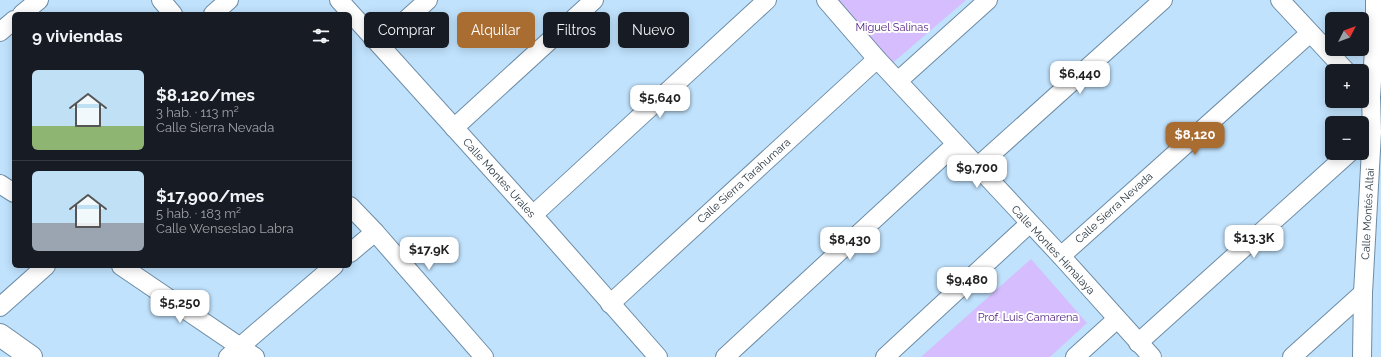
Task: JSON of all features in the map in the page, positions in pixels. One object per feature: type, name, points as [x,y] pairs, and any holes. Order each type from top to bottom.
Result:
[{"type":"main road","points":[[0,335],[31,357]]},
{"type":"street","points":[[24,12],[39,0]]},
{"type":"street","points":[[161,0],[171,12]]},
{"type":"street","points":[[215,12],[229,0]]},
{"type":"street","name":"Calle Montes Urales","points":[[339,0],[350,12]]},
{"type":"street","points":[[415,12],[428,0]]},
{"type":"street","points":[[454,128],[594,0]]},
{"type":"street","points":[[533,215],[767,0]]},
{"type":"street","name":"Calle Montes Himalaya","points":[[826,0],[877,59],[1029,224],[1061,256],[1152,357]]},
{"type":"street","points":[[898,81],[988,0]]},
{"type":"street","points":[[977,167],[1163,0]]},
{"type":"street","points":[[1286,2],[1310,33],[1339,64]]},
{"type":"street","name":"Calle Montés Altai","points":[[1369,78],[1378,34],[1377,3]]},
{"type":"street","name":"Calle Montes Urales","points":[[352,14],[364,28]]},
{"type":"street","points":[[0,32],[12,22]]},
{"type":"street","name":"Calle Sierra Nevada","points":[[1061,256],[1310,33]]},
{"type":"street","name":"Calle Montes Urales","points":[[383,48],[658,357]]},
{"type":"street","name":"Calle Sierra Tarahumara","points":[[610,304],[877,59]]},
{"type":"street","points":[[725,357],[956,144]]},
{"type":"street","points":[[1138,342],[1341,160]]},
{"type":"street","name":"Calle Montés Altai","points":[[1362,357],[1366,160]]},
{"type":"street","points":[[0,184],[12,193]]},
{"type":"street","points":[[352,208],[375,232],[483,357]]},
{"type":"street","points":[[885,357],[1029,224]]},
{"type":"street","points":[[352,251],[375,232]]},
{"type":"street","points":[[0,307],[44,268]]},
{"type":"street","points":[[124,268],[234,352],[255,357]]},
{"type":"street","points":[[234,352],[332,268]]},
{"type":"street","points":[[1292,357],[1363,293]]},
{"type":"street","points":[[1075,357],[1117,319]]},
{"type":"green space","name":"Miguel Salinas","points":[[833,0],[966,0],[889,66]]},
{"type":"green space","name":"Prof. Luis Camarena","points":[[1031,259],[1087,323],[1050,357],[921,357]]}]
